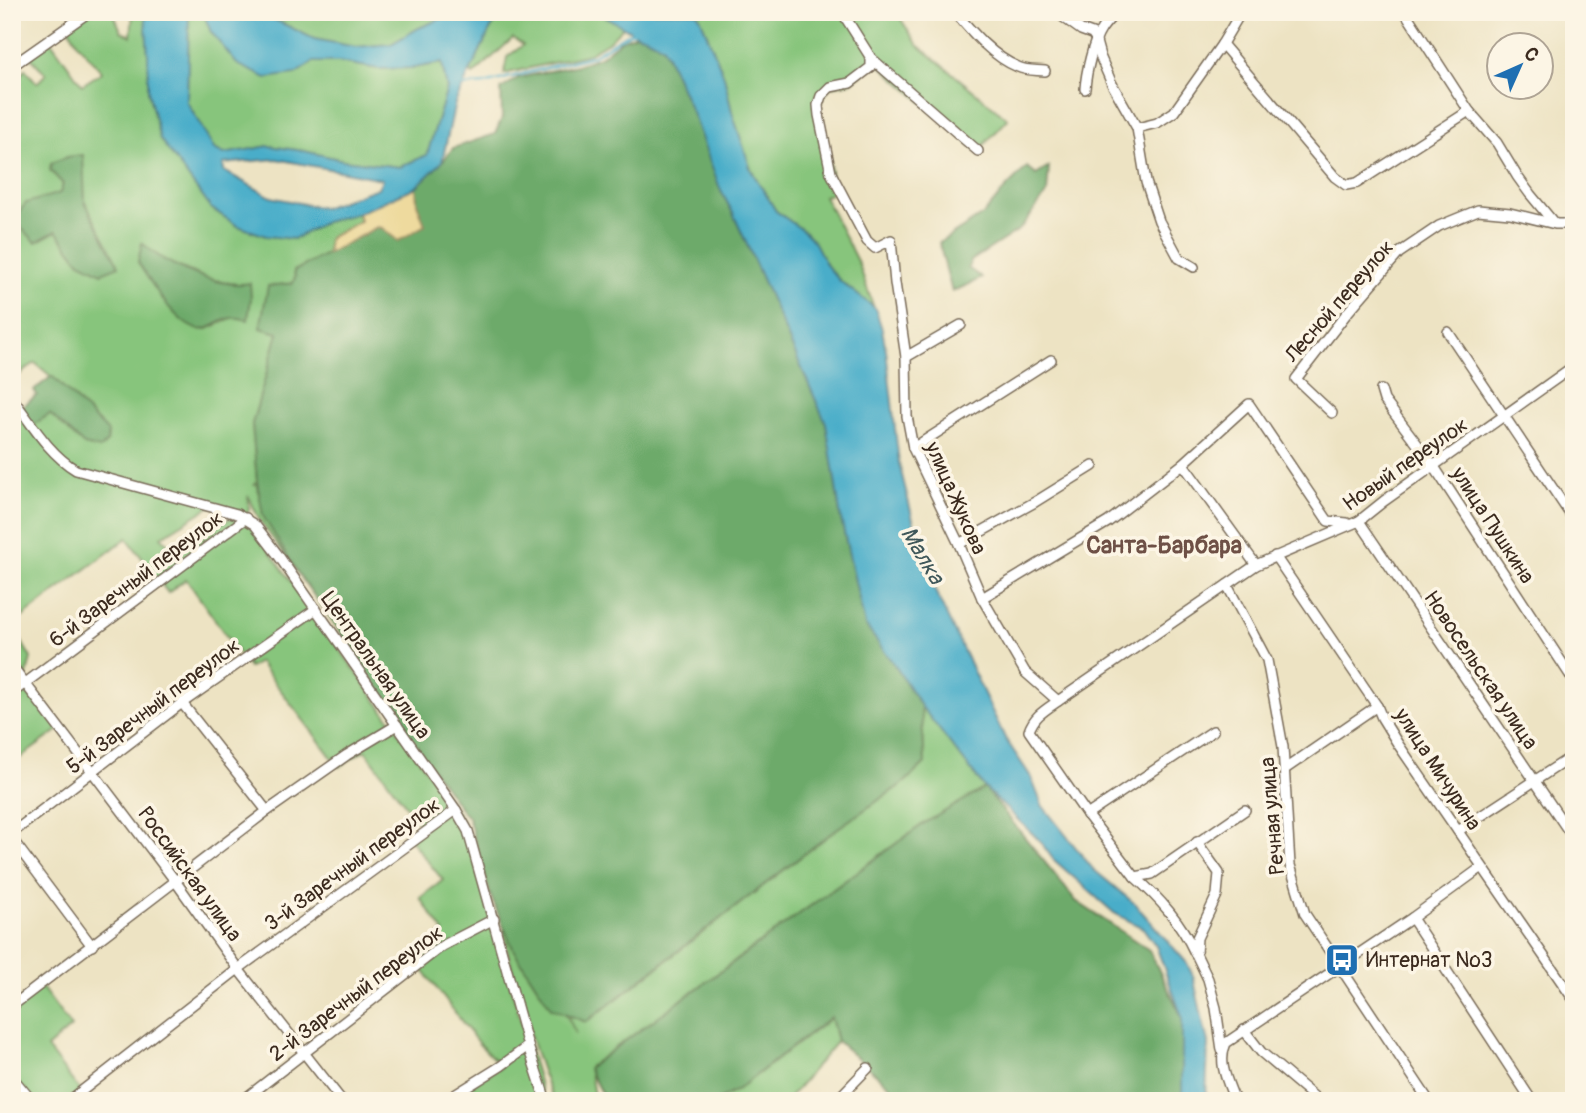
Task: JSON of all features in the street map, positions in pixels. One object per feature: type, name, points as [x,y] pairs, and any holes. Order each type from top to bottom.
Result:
[{"type":"street","points":[[12,66],[89,12]]},
{"type":"street","points":[[842,12],[871,58],[978,151]]},
{"type":"street","points":[[955,12],[1002,58],[1019,68],[1045,71]]},
{"type":"street","points":[[1056,12],[1081,30],[1092,34],[1112,84],[1137,128],[1146,182],[1159,222],[1179,258],[1194,267]]},
{"type":"street","points":[[1085,89],[1086,70],[1096,42],[1102,28],[1116,12]]},
{"type":"street","points":[[1137,128],[1157,123],[1174,112],[1241,12]]},
{"type":"street","points":[[1405,12],[1469,111],[1497,143],[1523,185],[1555,224]]},
{"type":"street","points":[[1222,44],[1335,177],[1346,185],[1357,183],[1469,111]]},
{"type":"street","name":"улица Жукова","points":[[871,58],[871,67],[850,82],[830,88],[821,96],[819,115],[831,173],[867,241],[875,248],[891,240],[906,356],[906,416],[913,448],[982,598],[1025,672],[1058,701]]},
{"type":"street","name":"Лесной переулок","points":[[1332,413],[1296,379],[1347,313],[1399,253],[1438,226],[1478,210],[1510,213],[1555,224],[1574,224]]},
{"type":"street","points":[[906,356],[961,325]]},
{"type":"street","points":[[1448,332],[1574,520]]},
{"type":"street","points":[[913,448],[1051,360]]},
{"type":"street","name":"Новый переулок","points":[[1087,815],[1029,731],[1038,715],[1256,565],[1356,522],[1574,366]]},
{"type":"street","name":"улица Пушкина","points":[[1381,390],[1384,400],[1433,466],[1574,681]]},
{"type":"street","name":"Центральная улица","points":[[12,398],[67,465],[76,470],[212,506],[246,518],[255,525],[278,555],[468,831],[545,1101]]},
{"type":"street","points":[[982,598],[1108,522],[1183,464],[1249,404],[1328,521],[1356,522]]},
{"type":"street","points":[[1183,464],[1256,565]]},
{"type":"street","points":[[959,544],[1093,466]]},
{"type":"street","name":"6-й Заречный переулок","points":[[12,693],[246,518]]},
{"type":"street","name":"Новосельская улица","points":[[1356,522],[1574,839]]},
{"type":"street","name":"улица Мичурина","points":[[1275,556],[1377,706],[1398,744],[1574,1000]]},
{"type":"street","name":"Речная улица","points":[[1227,585],[1267,660],[1283,747],[1290,865],[1305,914],[1429,1101]]},
{"type":"street","name":"5-й Заречный переулок","points":[[12,833],[183,703],[316,609]]},
{"type":"street","name":"Российская улица","points":[[12,666],[176,882],[238,969],[342,1101]]},
{"type":"street","points":[[183,703],[267,811]]},
{"type":"street","points":[[1285,769],[1377,706]]},
{"type":"street","points":[[12,1006],[267,811],[347,755],[397,725]]},
{"type":"street","points":[[1213,732],[1087,815],[1135,877],[1170,910],[1190,940],[1208,979],[1224,1048],[1221,1062],[1235,1101]]},
{"type":"street","points":[[1458,831],[1574,755]]},
{"type":"street","name":"3-й Заречный переулок","points":[[69,1101],[238,969],[456,810]]},
{"type":"street","points":[[1135,877],[1152,874],[1245,810]]},
{"type":"street","points":[[12,839],[92,946]]},
{"type":"street","points":[[1196,954],[1197,939],[1217,895],[1219,873],[1197,842]]},
{"type":"street","points":[[1224,1048],[1244,1030],[1412,918],[1482,867]]},
{"type":"street","points":[[1412,918],[1532,1101]]},
{"type":"street","name":"2-й Заречный переулок","points":[[242,1101],[442,946],[494,919]]},
{"type":"street","points":[[1244,1030],[1261,1052],[1320,1101]]},
{"type":"street","points":[[445,1101],[528,1046]]},
{"type":"street","points":[[836,1101],[868,1068]]},
{"type":"street","points":[[12,1077],[32,1101]]},
{"type":"green space","points":[[89,12],[113,12],[121,31],[131,36],[133,12],[145,12],[148,91],[160,139],[211,208],[238,226],[266,236],[294,239],[325,222],[358,213],[360,221],[329,238],[327,254],[294,271],[295,277],[252,424],[257,481],[254,485],[265,474],[317,599],[260,521],[248,495],[249,509],[246,518],[462,820],[542,1092],[528,1101],[445,1101],[501,1066],[479,1044],[412,956],[444,932],[420,898],[443,880],[407,836],[421,826],[365,750],[339,767],[259,662],[249,668],[186,579],[168,593],[127,538],[12,625],[12,398],[33,425],[50,414],[107,442],[108,432],[35,363],[12,380],[12,355],[15,353],[12,348],[12,89],[25,69],[37,83],[46,74],[28,55],[50,40],[82,85],[102,72],[78,44],[68,27]],"holes":[[[50,170],[84,189],[85,202],[118,266],[80,262],[56,231],[63,184]],[[142,244],[163,260],[205,278],[240,285],[232,318],[205,330],[164,301],[138,263]],[[211,506],[236,514],[177,553],[161,537]]]},
{"type":"green space","points":[[189,12],[203,12],[211,32],[295,74],[313,62],[339,62],[379,69],[413,68],[442,63],[447,89],[427,155],[400,167],[343,160],[269,146],[224,154],[214,149],[187,102]]},
{"type":"green space","points":[[259,12],[447,12],[445,17],[391,44],[356,47],[314,39]]},
{"type":"green space","points":[[504,12],[592,12],[624,26],[608,42],[586,55],[504,74],[507,57],[523,45],[513,38],[473,75],[470,72],[491,28]]},
{"type":"green space","points":[[696,12],[842,12],[847,21],[862,12],[896,12],[918,45],[1008,119],[978,151],[872,58],[871,67],[850,83],[830,87],[818,105],[831,173],[831,194],[824,196],[859,265],[874,308],[840,281],[805,232],[776,211],[751,170],[732,112],[724,76]]},
{"type":"green space","points":[[636,34],[663,46],[693,115],[721,191],[826,423],[841,519],[865,625],[921,706],[925,763],[905,782],[838,828],[586,1022],[551,1008],[514,951],[491,897],[468,817],[404,730],[354,651],[299,575],[263,516],[252,424],[278,333],[260,328],[268,286],[293,283],[294,271],[377,227],[382,228],[417,203],[416,187],[453,148],[495,134],[502,118],[501,89],[518,78],[600,57],[621,40]]},
{"type":"green space","points":[[83,155],[85,202],[119,266],[102,273],[80,262],[56,231],[36,242],[13,220],[26,203],[60,193],[63,184],[50,170],[51,163]]},
{"type":"green space","points":[[1027,167],[1036,175],[1049,167],[1047,193],[1020,229],[971,261],[968,268],[982,278],[952,292],[939,243],[984,214]]},
{"type":"green space","points":[[142,243],[162,258],[195,274],[229,283],[250,283],[248,320],[229,319],[206,329],[197,329],[187,324],[167,305],[138,262]]},
{"type":"green space","points":[[52,376],[108,432],[107,442],[100,449],[84,445],[50,414],[33,425],[20,408],[37,395],[34,390]]},
{"type":"green space","points":[[12,625],[31,658],[25,683],[60,729],[12,762]]},
{"type":"green space","points":[[921,706],[985,788],[923,824],[589,1067],[595,1101],[554,1101],[531,1039],[504,930],[552,986],[576,1034],[567,1015],[587,1022],[838,828],[905,782],[925,763]]},
{"type":"green space","points":[[985,788],[1076,901],[1149,950],[1182,1017],[1182,1101],[900,1101],[890,1086],[837,1041],[831,1017],[737,1090],[717,1101],[605,1101],[588,1068],[923,824]]},
{"type":"green space","points":[[40,985],[71,1027],[47,1048],[88,1101],[12,1101],[12,1006]]},
{"type":"green space","points":[[831,1018],[837,1041],[787,1101],[717,1101],[737,1090]]},
{"type":"sand","points":[[416,187],[417,203],[425,225],[398,241],[377,227],[327,254],[329,238],[360,221],[358,213]]},
{"type":"water","points":[[145,12],[189,12],[187,102],[214,149],[224,154],[269,146],[343,160],[400,167],[427,155],[447,89],[442,63],[413,68],[379,69],[339,62],[313,62],[295,74],[266,78],[237,64],[211,32],[203,12],[259,12],[314,39],[356,47],[391,44],[445,17],[447,12],[504,12],[491,28],[455,103],[442,162],[416,187],[358,213],[325,222],[294,239],[266,236],[238,226],[211,208],[160,139],[148,91]],"holes":[[[276,159],[382,179],[378,188],[323,208],[271,197],[224,171],[223,164]]]},
{"type":"water","points":[[592,12],[696,12],[724,76],[732,112],[751,170],[776,211],[805,232],[840,281],[875,308],[886,350],[899,463],[926,572],[1005,738],[1031,777],[1042,805],[1093,869],[1135,904],[1187,963],[1193,976],[1208,1043],[1206,1101],[1182,1101],[1182,1017],[1156,946],[1143,928],[1114,913],[1053,859],[1039,840],[985,788],[921,706],[865,625],[841,519],[826,423],[721,191],[693,115],[663,46]]},
{"type":"waterway","points":[[463,86],[484,84],[592,56],[634,31]]},
{"type":"place","name":"Интернат №3","points":[[1342,960]]},
{"type":"district","name":"Санта-Барбара","points":[[1164,545]]},
{"type":"water label","name":"Малка","points":[[923,555]]}]
